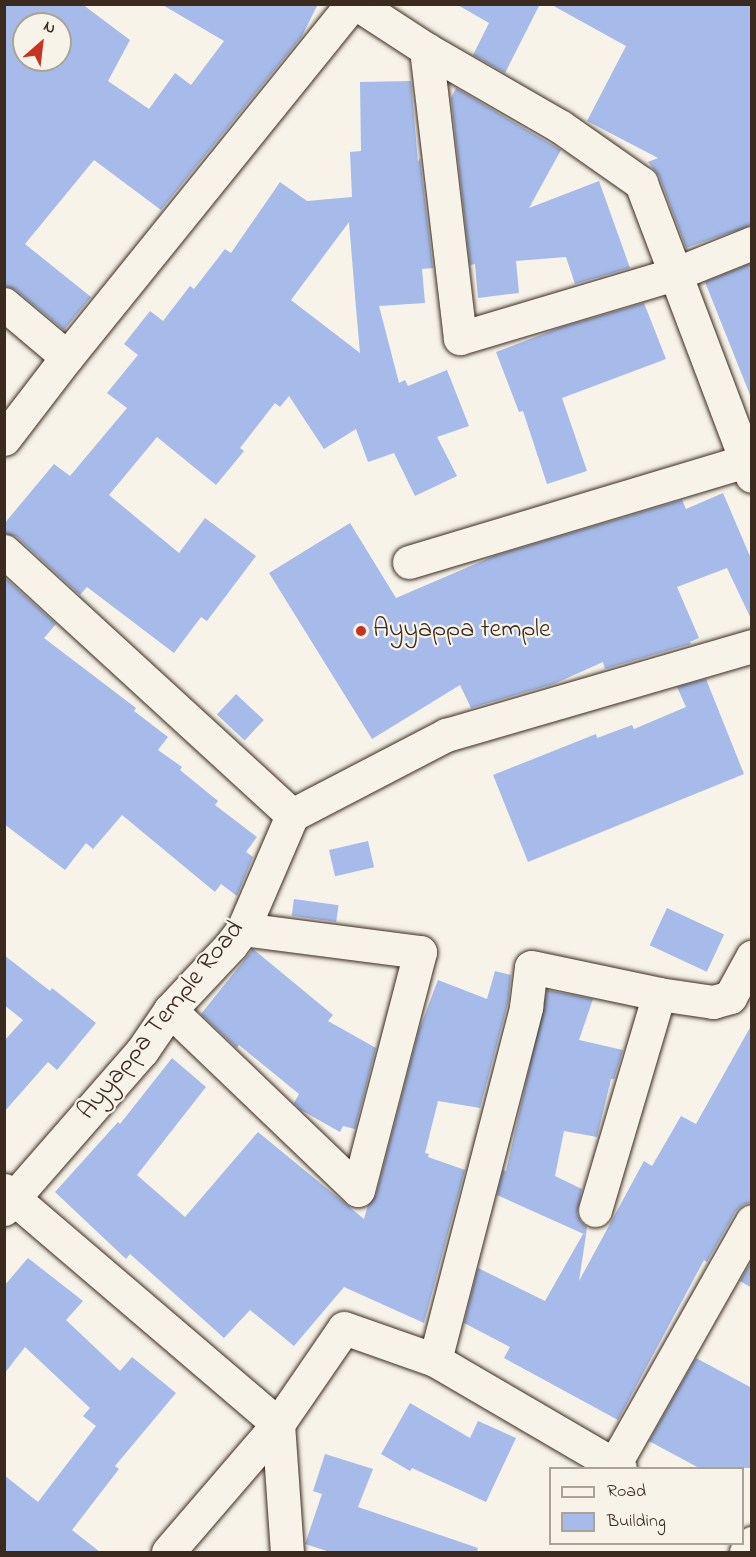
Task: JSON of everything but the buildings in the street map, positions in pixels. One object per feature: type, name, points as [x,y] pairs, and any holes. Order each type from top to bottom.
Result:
[{"type":"street","points":[[4,438],[352,4]]},
{"type":"street","points":[[357,4],[426,49],[561,127],[641,183],[750,466],[409,562]]},
{"type":"street","points":[[426,49],[460,338],[675,274],[752,243]]},
{"type":"street","points":[[4,304],[67,357]]},
{"type":"street","points":[[4,551],[292,815],[446,735],[752,646]]},
{"type":"street","name":"Ayyappa Temple Road","points":[[8,1199],[141,1051],[170,1010],[243,929],[292,815]]},
{"type":"street","points":[[170,1010],[358,1190],[420,952],[243,929]]},
{"type":"street","points":[[435,1360],[525,1007],[531,967],[659,994],[713,1002],[730,997],[752,957]]},
{"type":"street","points":[[595,1210],[659,994]]},
{"type":"street","points":[[8,1199],[278,1424],[295,1551]]},
{"type":"street","points":[[168,1552],[278,1424],[344,1328],[435,1360],[617,1467],[752,1221]]},
{"type":"street","points":[[746,1552],[751,1544]]},
{"type":"place","name":"Ayyappa temple","points":[[361,631]]}]
